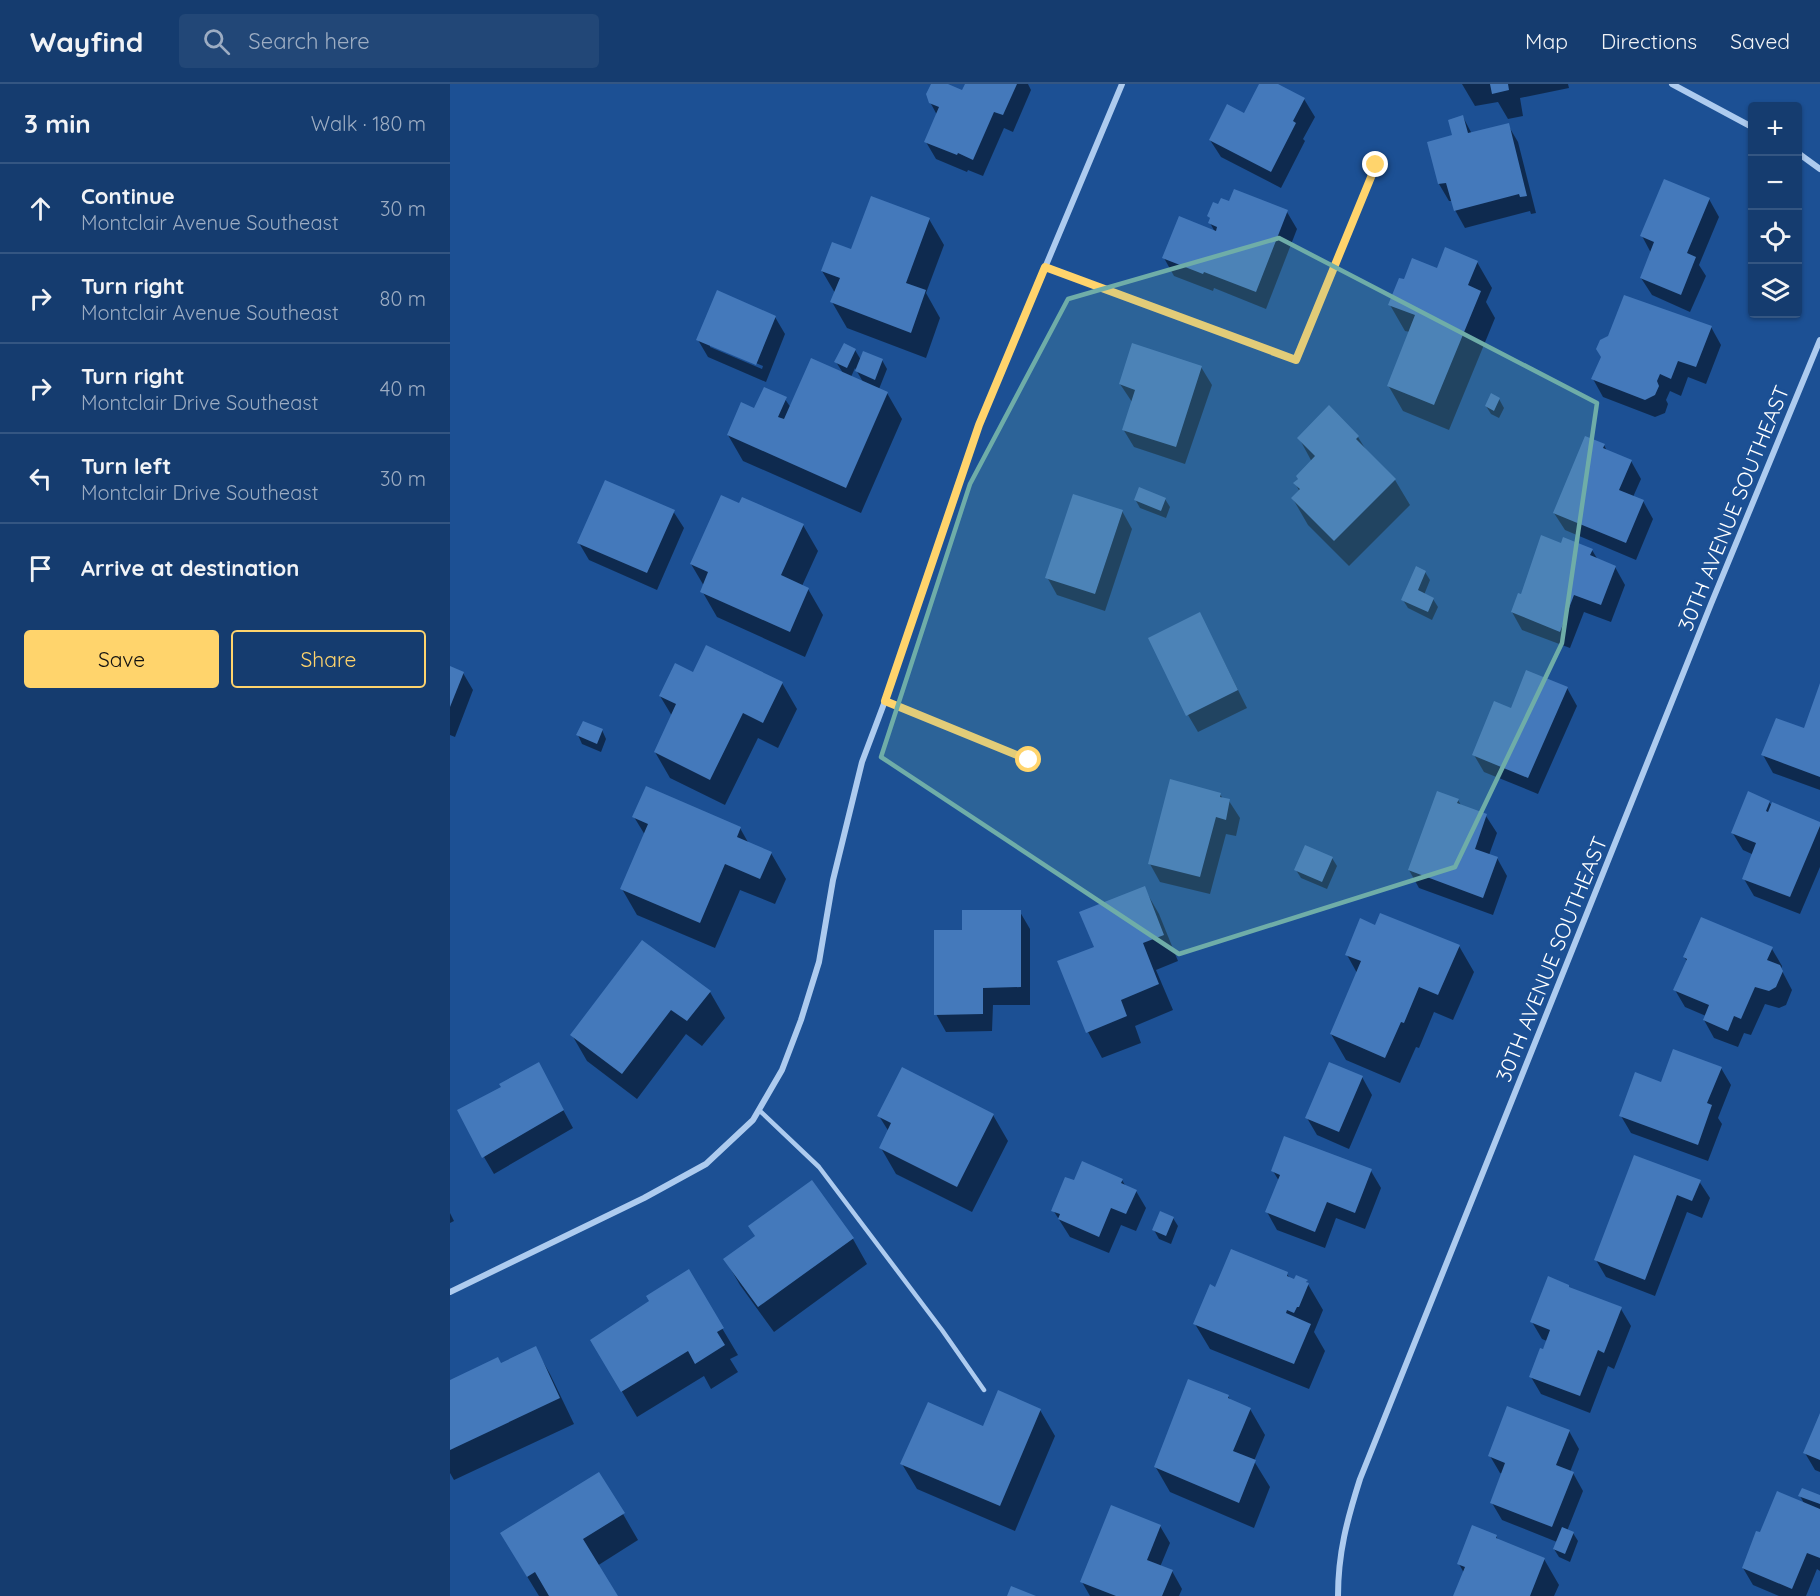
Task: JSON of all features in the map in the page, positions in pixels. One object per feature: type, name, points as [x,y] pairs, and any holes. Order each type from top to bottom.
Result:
[{"type":"street","points":[[450,1292],[644,1198],[706,1164],[753,1120],[782,1070],[819,962],[833,880],[862,762],[979,425],[1098,146],[1122,84]]},
{"type":"street","points":[[1672,84],[1748,125]]},
{"type":"street","points":[[1801,156],[1820,169]]},
{"type":"street","points":[[1045,267],[1296,360],[1376,165]]},
{"type":"street","name":"30TH AVENUE SOUTHEAST","points":[[1338,1596],[1338,1573],[1344,1529],[1360,1479],[1706,615],[1820,340]]},
{"type":"street","points":[[885,701],[1029,760]]},
{"type":"lane","points":[[759,1110],[819,1167],[942,1330],[984,1390]]},
{"type":"highlighted area","points":[[1279,238],[1597,403],[1562,643],[1455,867],[1179,954],[881,757],[970,484],[1068,299]]},
{"type":"building","points":[[931,84],[948,84],[962,90],[965,84],[1017,84],[1003,115],[994,112],[973,160],[924,142],[939,107],[929,103],[926,94]]},
{"type":"building","points":[[1259,84],[1278,84],[1305,98],[1293,121],[1296,123],[1271,172],[1209,140],[1227,104],[1244,113]]},
{"type":"building","points":[[1490,84],[1508,84],[1509,90],[1492,94]]},
{"type":"building","points":[[1463,115],[1468,133],[1509,123],[1527,196],[1520,197],[1519,194],[1454,211],[1446,183],[1438,184],[1427,142],[1452,135],[1448,120]]},
{"type":"building","points":[[1664,179],[1710,198],[1687,253],[1696,257],[1681,295],[1640,278],[1654,242],[1640,236]]},
{"type":"building","points":[[1234,189],[1288,210],[1256,292],[1162,258],[1179,216],[1216,231],[1217,227],[1208,223],[1210,218],[1207,216],[1213,202],[1218,204],[1221,198],[1229,201]]},
{"type":"building","points":[[871,196],[930,218],[906,283],[926,290],[911,333],[830,302],[840,278],[821,271],[832,242],[851,249]]},
{"type":"building","points":[[1445,247],[1478,261],[1468,285],[1481,291],[1434,405],[1387,386],[1415,315],[1388,305],[1399,278],[1404,279],[1412,258],[1437,268]]},
{"type":"building","points":[[717,290],[776,316],[756,365],[696,340]]},
{"type":"building","points":[[1624,295],[1712,326],[1696,367],[1678,361],[1671,379],[1660,374],[1657,381],[1659,386],[1655,395],[1645,400],[1591,379],[1601,357],[1596,349],[1600,340],[1608,336]]},
{"type":"building","points":[[844,343],[856,349],[847,368],[834,362]]},
{"type":"building","points":[[1132,343],[1202,366],[1176,447],[1122,430],[1135,390],[1119,384]]},
{"type":"building","points":[[863,351],[883,359],[875,380],[855,371]]},
{"type":"building","points":[[811,358],[888,392],[846,488],[727,435],[741,402],[754,408],[764,387],[787,397],[778,417],[784,419]]},
{"type":"building","points":[[1491,393],[1500,398],[1494,411],[1485,406]]},
{"type":"building","points":[[1329,405],[1359,436],[1356,439],[1396,479],[1334,541],[1291,498],[1300,489],[1293,483],[1298,479],[1296,476],[1315,456],[1297,438]]},
{"type":"building","points":[[1585,436],[1605,444],[1603,448],[1632,460],[1619,490],[1644,500],[1626,543],[1553,513]]},
{"type":"building","points":[[605,480],[675,510],[647,573],[577,543]]},
{"type":"building","points":[[1139,487],[1166,498],[1161,511],[1134,500]]},
{"type":"building","points":[[1073,494],[1123,510],[1095,594],[1045,578]]},
{"type":"building","points":[[721,495],[739,503],[742,497],[804,524],[781,575],[809,588],[790,632],[700,592],[708,572],[690,564]]},
{"type":"building","points":[[1541,535],[1561,543],[1563,537],[1593,549],[1590,555],[1616,566],[1601,605],[1574,595],[1560,632],[1511,612],[1518,593],[1521,594]]},
{"type":"building","points":[[1416,566],[1426,571],[1418,590],[1434,598],[1428,612],[1401,600]]},
{"type":"building","points":[[1200,612],[1238,690],[1186,716],[1148,638]]},
{"type":"building","points":[[706,645],[783,682],[763,723],[743,713],[710,780],[654,752],[676,704],[659,696],[675,663],[693,672]]},
{"type":"building","points":[[450,666],[464,672],[450,707]]},
{"type":"building","points":[[1526,670],[1568,687],[1528,778],[1472,755],[1494,701],[1511,708]]},
{"type":"building","points":[[1820,683],[1820,777],[1761,755],[1776,718],[1804,728]]},
{"type":"building","points":[[583,721],[603,729],[597,744],[576,735]]},
{"type":"building","points":[[1170,779],[1221,793],[1220,797],[1230,799],[1226,820],[1216,817],[1200,877],[1148,864]]},
{"type":"building","points":[[646,786],[741,827],[737,837],[772,852],[760,879],[725,864],[700,923],[620,889],[648,824],[632,817]]},
{"type":"building","points":[[1437,791],[1459,799],[1457,803],[1487,814],[1475,849],[1498,857],[1483,898],[1408,870]]},
{"type":"building","points":[[1748,791],[1770,801],[1766,811],[1768,812],[1772,802],[1820,822],[1790,897],[1742,879],[1756,843],[1731,833]]},
{"type":"building","points":[[1305,845],[1333,857],[1322,882],[1294,870]]},
{"type":"building","points":[[1145,886],[1164,935],[1143,943],[1159,984],[1121,1000],[1127,1016],[1086,1033],[1057,961],[1094,947],[1079,912]]},
{"type":"building","points":[[962,910],[1021,910],[1021,987],[983,988],[983,1014],[934,1015],[934,930],[962,930]]},
{"type":"building","points":[[1380,913],[1460,945],[1438,995],[1419,987],[1404,1023],[1401,1022],[1385,1058],[1330,1034],[1361,961],[1345,955],[1360,918],[1375,925]]},
{"type":"building","points":[[1701,917],[1773,947],[1767,960],[1780,965],[1783,971],[1776,987],[1769,991],[1755,987],[1741,1019],[1734,1016],[1728,1031],[1703,1020],[1709,1005],[1673,990],[1687,959],[1683,957]]},
{"type":"building","points":[[642,940],[711,991],[687,1021],[671,1010],[622,1074],[570,1035]]},
{"type":"building","points":[[1673,1049],[1722,1067],[1707,1103],[1712,1105],[1698,1145],[1619,1116],[1635,1072],[1661,1082]]},
{"type":"building","points":[[539,1062],[564,1110],[482,1158],[457,1110],[501,1087],[499,1084]]},
{"type":"building","points":[[1329,1062],[1363,1076],[1339,1132],[1305,1118]]},
{"type":"building","points":[[902,1067],[994,1114],[957,1187],[879,1148],[891,1123],[877,1116]]},
{"type":"building","points":[[1284,1136],[1372,1169],[1355,1213],[1327,1202],[1315,1232],[1265,1212],[1280,1175],[1271,1171]]},
{"type":"building","points":[[1634,1155],[1701,1180],[1692,1201],[1677,1195],[1645,1280],[1594,1260]]},
{"type":"building","points":[[1082,1161],[1123,1179],[1121,1183],[1137,1190],[1126,1214],[1111,1208],[1099,1237],[1058,1219],[1060,1214],[1051,1211],[1065,1177],[1074,1180]]},
{"type":"building","points":[[812,1180],[854,1238],[758,1307],[723,1259],[755,1236],[748,1226]]},
{"type":"building","points":[[1160,1211],[1174,1217],[1166,1236],[1152,1230]]},
{"type":"building","points":[[1231,1249],[1288,1272],[1287,1276],[1294,1279],[1296,1275],[1308,1280],[1306,1282],[1309,1283],[1299,1307],[1294,1313],[1287,1310],[1286,1313],[1311,1324],[1294,1364],[1193,1324],[1210,1284],[1215,1287]]},
{"type":"building","points":[[689,1269],[724,1328],[717,1332],[725,1345],[695,1364],[688,1351],[621,1392],[590,1340],[649,1301],[646,1296]]},
{"type":"building","points":[[1548,1276],[1569,1287],[1622,1307],[1604,1353],[1598,1350],[1580,1396],[1529,1377],[1550,1330],[1530,1322]]},
{"type":"building","points":[[536,1346],[560,1398],[450,1450],[450,1380],[498,1357],[501,1363]]},
{"type":"building","points":[[1188,1379],[1229,1395],[1228,1398],[1251,1408],[1233,1451],[1256,1460],[1239,1503],[1154,1467]]},
{"type":"building","points":[[998,1390],[1041,1409],[1000,1506],[900,1464],[928,1402],[983,1426]]},
{"type":"building","points":[[1507,1406],[1570,1430],[1556,1465],[1574,1472],[1552,1527],[1490,1503],[1505,1463],[1488,1456]]},
{"type":"building","points":[[1820,1413],[1820,1460],[1803,1453]]},
{"type":"building","points":[[599,1472],[625,1513],[583,1539],[618,1596],[549,1596],[535,1572],[527,1577],[500,1533]]},
{"type":"building","points":[[1802,1488],[1820,1495],[1820,1504],[1798,1496]]},
{"type":"building","points":[[1777,1491],[1820,1509],[1820,1558],[1807,1553],[1792,1589],[1742,1568],[1756,1531],[1760,1532]]},
{"type":"building","points":[[1111,1505],[1161,1525],[1147,1560],[1173,1570],[1162,1596],[1116,1596],[1080,1582]]},
{"type":"building","points":[[1472,1525],[1497,1535],[1496,1538],[1545,1558],[1530,1596],[1453,1596],[1465,1567],[1457,1564]]},
{"type":"building","points":[[1562,1527],[1574,1532],[1565,1554],[1553,1549]]},
{"type":"building","points":[[1011,1586],[1036,1596],[1007,1596]]},
{"type":"route","points":[[1029,760],[885,701],[979,425],[1045,267],[1296,360],[1376,165]]}]
